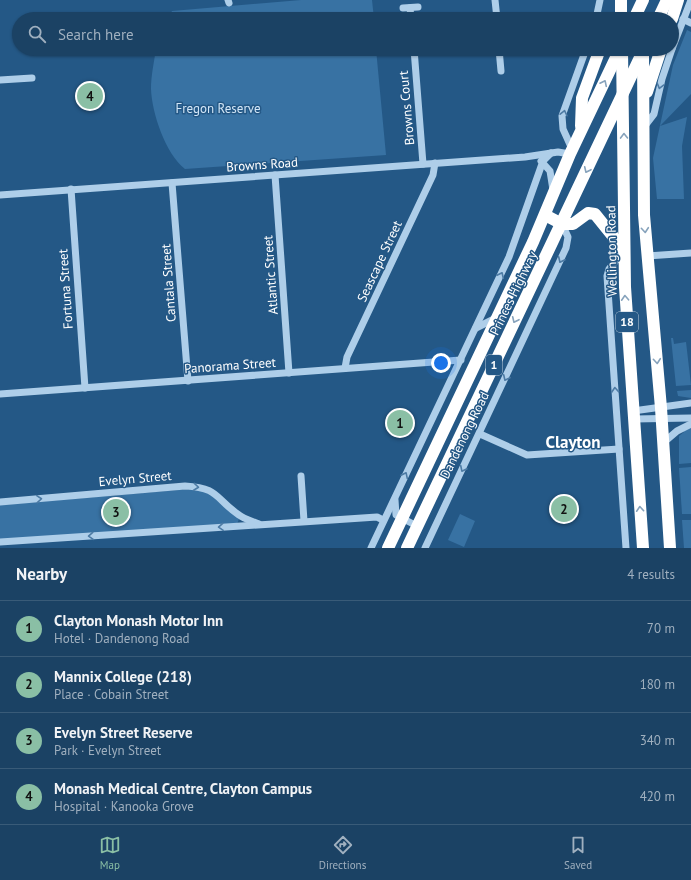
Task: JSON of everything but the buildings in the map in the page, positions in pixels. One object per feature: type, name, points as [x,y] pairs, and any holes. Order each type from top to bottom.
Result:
[{"type":"highway","points":[[637,12],[643,0]]},
{"type":"highway","points":[[643,0],[643,12]]},
{"type":"highway","points":[[661,12],[667,0]]},
{"type":"highway","points":[[678,0],[678,12]]},
{"type":"highway","points":[[581,131],[582,98],[597,56]]},
{"type":"highway","name":"1","points":[[571,152],[618,56]]},
{"type":"highway","name":"Wellington Road","points":[[621,56],[625,300],[643,548]]},
{"type":"highway","name":"Princes Highway","points":[[407,548],[562,224],[640,56]]},
{"type":"highway","name":"18","points":[[643,56],[643,191],[647,256],[661,413],[670,548]]},
{"type":"highway","points":[[643,110],[659,56]]},
{"type":"highway","name":"Princes Highway","points":[[388,548],[545,215],[571,152]]},
{"type":"highway","points":[[545,215],[562,224],[573,224],[586,214],[594,213],[600,217],[624,251]]},
{"type":"street","points":[[495,0],[496,12]]},
{"type":"street","points":[[597,12],[600,0]]},
{"type":"street","points":[[679,18],[691,0]]},
{"type":"street","points":[[408,12],[407,8],[418,7]]},
{"type":"street","points":[[679,19],[691,23]]},
{"type":"street","name":"Browns Court","points":[[415,56],[423,164]]},
{"type":"street","points":[[500,56],[501,71]]},
{"type":"street","points":[[571,152],[563,129],[562,116],[583,56]]},
{"type":"street","points":[[643,128],[654,114],[662,79],[670,56]]},
{"type":"street","points":[[0,80],[32,78]]},
{"type":"street","name":"Browns Road","points":[[0,195],[435,164],[571,152]]},
{"type":"street","points":[[371,548],[516,243],[543,162],[547,155],[552,153]]},
{"type":"street","name":"Browns Road","points":[[525,157],[543,162]]},
{"type":"street","points":[[543,162],[551,173],[553,194]]},
{"type":"street","name":"Seascape Street","points":[[345,368],[347,357],[433,175],[435,164]]},
{"type":"street","name":"Atlantic Street","points":[[275,175],[289,373]]},
{"type":"street","name":"Cantala Street","points":[[172,183],[188,381]]},
{"type":"street","name":"Fortuna Street","points":[[71,190],[85,388]]},
{"type":"street","name":"Dandenong Road","points":[[425,548],[480,434],[567,246],[568,235],[562,224]]},
{"type":"street","points":[[624,251],[609,269],[607,276],[626,548]]},
{"type":"street","points":[[647,256],[691,252]]},
{"type":"street","points":[[476,328],[497,318]]},
{"type":"street","name":"Panorama Street","points":[[0,394],[461,360]]},
{"type":"street","points":[[634,415],[661,413],[691,403]]},
{"type":"street","points":[[634,415],[661,413],[691,418]]},
{"type":"street","points":[[663,443],[679,430],[691,424]]},
{"type":"street","points":[[480,434],[527,455],[620,449]]},
{"type":"street","points":[[301,476],[304,521]]},
{"type":"street","name":"Evelyn Street","points":[[0,502],[185,486],[202,487],[214,492],[239,515],[260,524]]},
{"type":"street","points":[[395,496],[395,513],[402,519],[417,526]]},
{"type":"street","name":"Evelyn Street","points":[[0,542],[304,521],[377,517],[383,520]]},
{"type":"green space","points":[[301,0],[372,0],[373,12],[172,12]]},
{"type":"green space","points":[[687,30],[691,32],[691,94],[660,126],[687,117],[682,146],[684,199],[657,199],[653,158],[673,65],[677,56],[679,56],[679,50]]},
{"type":"green space","name":"Fregon Reserve","points":[[155,56],[377,56],[386,155],[185,169],[171,153],[157,121],[151,89]]},
{"type":"green space","points":[[671,338],[673,338],[674,344],[686,342],[691,385],[676,386]]},
{"type":"green space","points":[[691,390],[691,398],[678,396],[677,391]]},
{"type":"green space","points":[[691,428],[691,463],[679,464],[679,436],[684,432],[683,430]]},
{"type":"green space","points":[[691,467],[691,514],[682,514],[679,468]]},
{"type":"green space","points":[[179,490],[198,490],[209,493],[239,519],[237,524],[0,540],[0,505]]},
{"type":"green space","points":[[460,514],[475,521],[464,547],[448,540]]},
{"type":"green space","points":[[682,520],[691,520],[691,548],[684,548]]},
{"type":"place","name":"Monash Medical Centre, Clayton Campus","points":[[90,96]]},
{"type":"place","name":"Clayton Monash Motor Inn","points":[[400,423]]},
{"type":"place","name":"Mannix College (218)","points":[[564,509]]},
{"type":"place","name":"Evelyn Street Reserve","points":[[116,512]]},
{"type":"district","name":"Clayton","points":[[573,442]]}]
